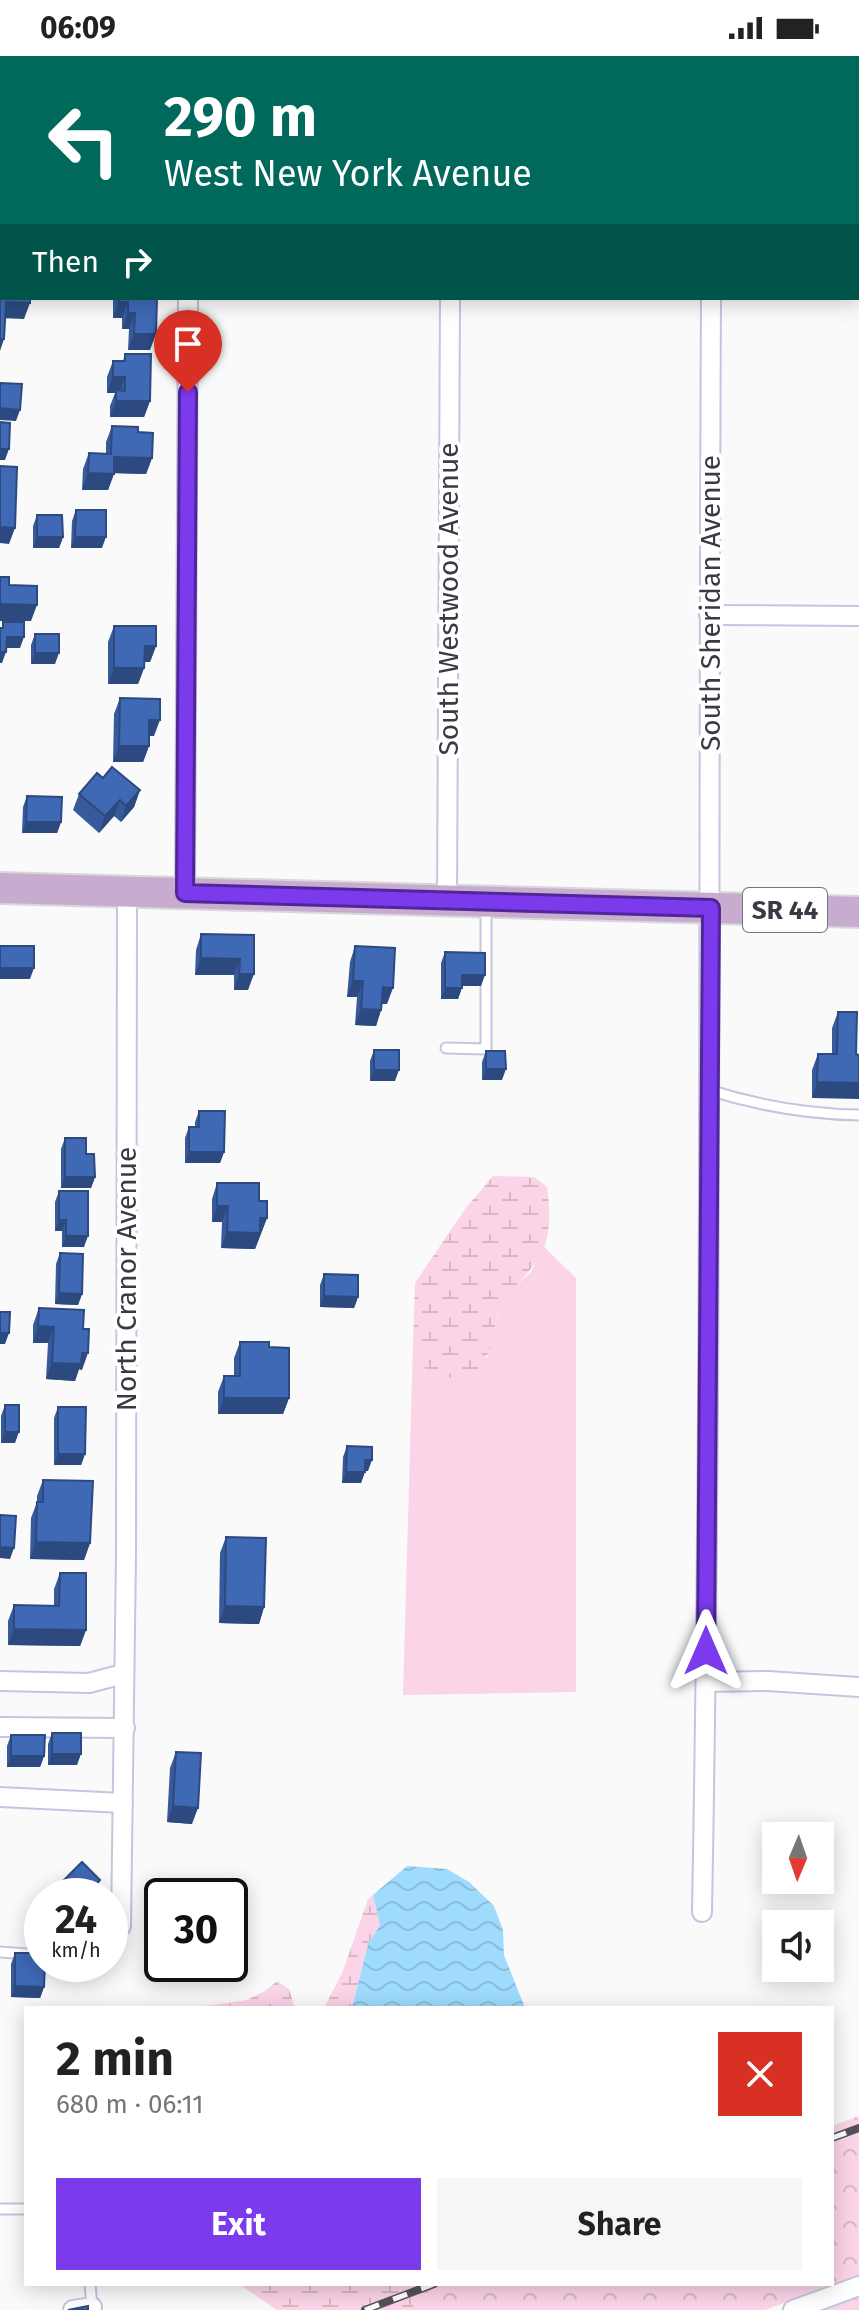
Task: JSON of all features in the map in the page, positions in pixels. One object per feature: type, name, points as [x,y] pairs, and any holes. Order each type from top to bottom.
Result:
[{"type":"main road","name":"SR 44","points":[[0,888],[859,912]]},
{"type":"street","points":[[185,893],[188,300]]},
{"type":"street","name":"South Westwood Avenue","points":[[447,900],[450,300]]},
{"type":"street","name":"South Sheridan Avenue","points":[[702,1912],[711,908],[711,300]]},
{"type":"street","points":[[709,615],[859,616]]},
{"type":"street","name":"North Cranor Avenue","points":[[122,1878],[126,1554],[127,892]]},
{"type":"street","points":[[0,1681],[89,1683],[123,1670]]},
{"type":"street","points":[[706,1682],[768,1681],[859,1687]]},
{"type":"street","points":[[0,1727],[125,1728]]},
{"type":"street","points":[[0,1797],[123,1803]]},
{"type":"street","points":[[793,2310],[859,2286]]},
{"type":"street","points":[[73,2310],[92,2307]]},
{"type":"lane","points":[[446,1048],[486,1049],[486,902]]},
{"type":"lane","points":[[709,1090],[772,1108],[859,1115]]},
{"type":"lane","points":[[0,1952],[24,1954]]},
{"type":"lane","points":[[0,2209],[24,2209]]},
{"type":"lane","points":[[90,2286],[92,2307]]},
{"type":"green space","points":[[493,1176],[534,1177],[547,1187],[549,1218],[544,1248],[501,1307],[482,1364],[467,1376],[441,1376],[426,1371],[413,1343],[415,1283],[465,1209]]},
{"type":"green space","points":[[544,1247],[576,1278],[576,1692],[403,1695],[413,1343],[426,1371],[487,1358],[500,1308],[512,1289],[531,1272]]},
{"type":"green space","points":[[373,1895],[380,1925],[368,1944],[352,2006],[325,2006],[343,1971],[368,1899]]},
{"type":"green space","points":[[277,1981],[289,1989],[294,2006],[205,2006],[247,2000]]},
{"type":"green space","points":[[859,2116],[859,2275],[834,2284],[834,2125]]},
{"type":"green space","points":[[242,2286],[436,2286],[411,2310],[277,2310]]},
{"type":"green space","points":[[435,2286],[829,2286],[765,2310],[411,2310],[414,2303]]},
{"type":"green space","points":[[859,2296],[859,2310],[822,2310]]},
{"type":"water","points":[[407,1866],[447,1869],[469,1882],[494,1906],[503,1930],[504,1955],[524,2006],[352,2006],[368,1944],[380,1925],[373,1895]]},
{"type":"building","points":[[0,300],[30,300],[30,303],[6,302],[4,339],[0,339]]},
{"type":"building","points":[[157,300],[156,334],[134,334],[135,313],[128,313],[128,302],[119,302]]},
{"type":"building","points":[[125,354],[151,354],[150,401],[116,401],[116,390],[125,391],[125,377],[113,377],[113,361],[125,361]]},
{"type":"building","points":[[0,383],[22,384],[20,410],[0,408]]},
{"type":"building","points":[[0,422],[10,423],[9,449],[0,449]]},
{"type":"building","points":[[112,426],[138,427],[138,432],[153,433],[152,458],[114,457],[114,474],[88,473],[89,453],[111,454]]},
{"type":"building","points":[[0,466],[17,467],[15,528],[0,527]]},
{"type":"building","points":[[76,510],[106,510],[106,537],[75,537]]},
{"type":"building","points":[[37,515],[62,515],[63,537],[37,537]]},
{"type":"building","points":[[0,577],[9,577],[9,585],[37,586],[37,605],[0,604]]},
{"type":"building","points":[[3,622],[24,622],[24,637],[7,637],[6,652],[0,652],[0,628],[3,628]]},
{"type":"building","points":[[114,626],[156,626],[156,646],[145,646],[144,668],[114,668]]},
{"type":"building","points":[[35,634],[59,634],[59,653],[35,653]]},
{"type":"building","points":[[120,698],[160,699],[160,720],[149,720],[149,746],[119,746]]},
{"type":"building","points":[[112,767],[140,790],[126,806],[120,800],[105,816],[79,794],[97,773],[103,778]]},
{"type":"building","points":[[27,796],[62,797],[61,822],[26,822]]},
{"type":"building","points":[[201,934],[254,935],[254,974],[239,974],[240,959],[201,958]]},
{"type":"building","points":[[0,946],[34,946],[34,968],[0,968]]},
{"type":"building","points":[[355,946],[395,948],[393,988],[383,987],[381,1010],[361,1009],[363,981],[353,981]]},
{"type":"building","points":[[445,952],[485,953],[485,975],[462,975],[462,988],[445,988]]},
{"type":"building","points":[[838,1012],[857,1012],[859,1083],[817,1082],[818,1054],[837,1054]]},
{"type":"building","points":[[374,1050],[399,1050],[399,1070],[374,1070]]},
{"type":"building","points":[[486,1051],[505,1051],[506,1069],[486,1069]]},
{"type":"building","points":[[199,1111],[225,1111],[224,1152],[189,1152],[189,1127],[199,1127]]},
{"type":"building","points":[[65,1138],[86,1138],[86,1154],[94,1154],[95,1177],[65,1177]]},
{"type":"building","points":[[217,1183],[259,1183],[259,1201],[267,1201],[267,1218],[260,1218],[260,1233],[227,1232],[228,1206],[217,1206]]},
{"type":"building","points":[[59,1191],[88,1191],[88,1236],[66,1236],[66,1220],[59,1220]]},
{"type":"building","points":[[60,1253],[83,1254],[82,1294],[59,1293]]},
{"type":"building","points":[[324,1274],[358,1275],[358,1297],[324,1296]]},
{"type":"building","points":[[39,1308],[84,1310],[83,1329],[89,1329],[88,1353],[82,1353],[81,1364],[52,1363],[54,1327],[38,1326]]},
{"type":"building","points":[[0,1312],[10,1312],[9,1333],[0,1333]]},
{"type":"building","points":[[240,1342],[269,1342],[269,1347],[289,1348],[289,1398],[224,1398],[224,1376],[240,1376]]},
{"type":"building","points":[[5,1405],[19,1405],[19,1432],[5,1432]]},
{"type":"building","points":[[58,1407],[86,1407],[85,1454],[58,1454]]},
{"type":"building","points":[[347,1446],[372,1447],[372,1460],[365,1460],[365,1472],[346,1472]]},
{"type":"building","points":[[43,1480],[93,1481],[90,1543],[36,1542],[37,1502],[43,1502]]},
{"type":"building","points":[[0,1515],[16,1516],[14,1548],[0,1547]]},
{"type":"building","points":[[226,1537],[266,1538],[264,1607],[225,1606]]},
{"type":"building","points":[[60,1573],[86,1573],[86,1630],[14,1629],[14,1605],[59,1606]]},
{"type":"building","points":[[52,1733],[81,1733],[81,1754],[52,1754]]},
{"type":"building","points":[[11,1735],[45,1735],[44,1756],[11,1756]]},
{"type":"building","points":[[176,1752],[201,1753],[198,1808],[173,1806]]},
{"type":"building","points":[[82,1862],[98,1878],[66,1878]]},
{"type":"building","points":[[15,1953],[24,1953],[24,1982],[44,1982],[44,1987],[15,1986]]},
{"type":"railway","points":[[834,2137],[859,2128]]},
{"type":"railway","points":[[365,2310],[429,2286]]},
{"type":"route","points":[[188,392],[185,893],[711,908],[706,1651]]}]
